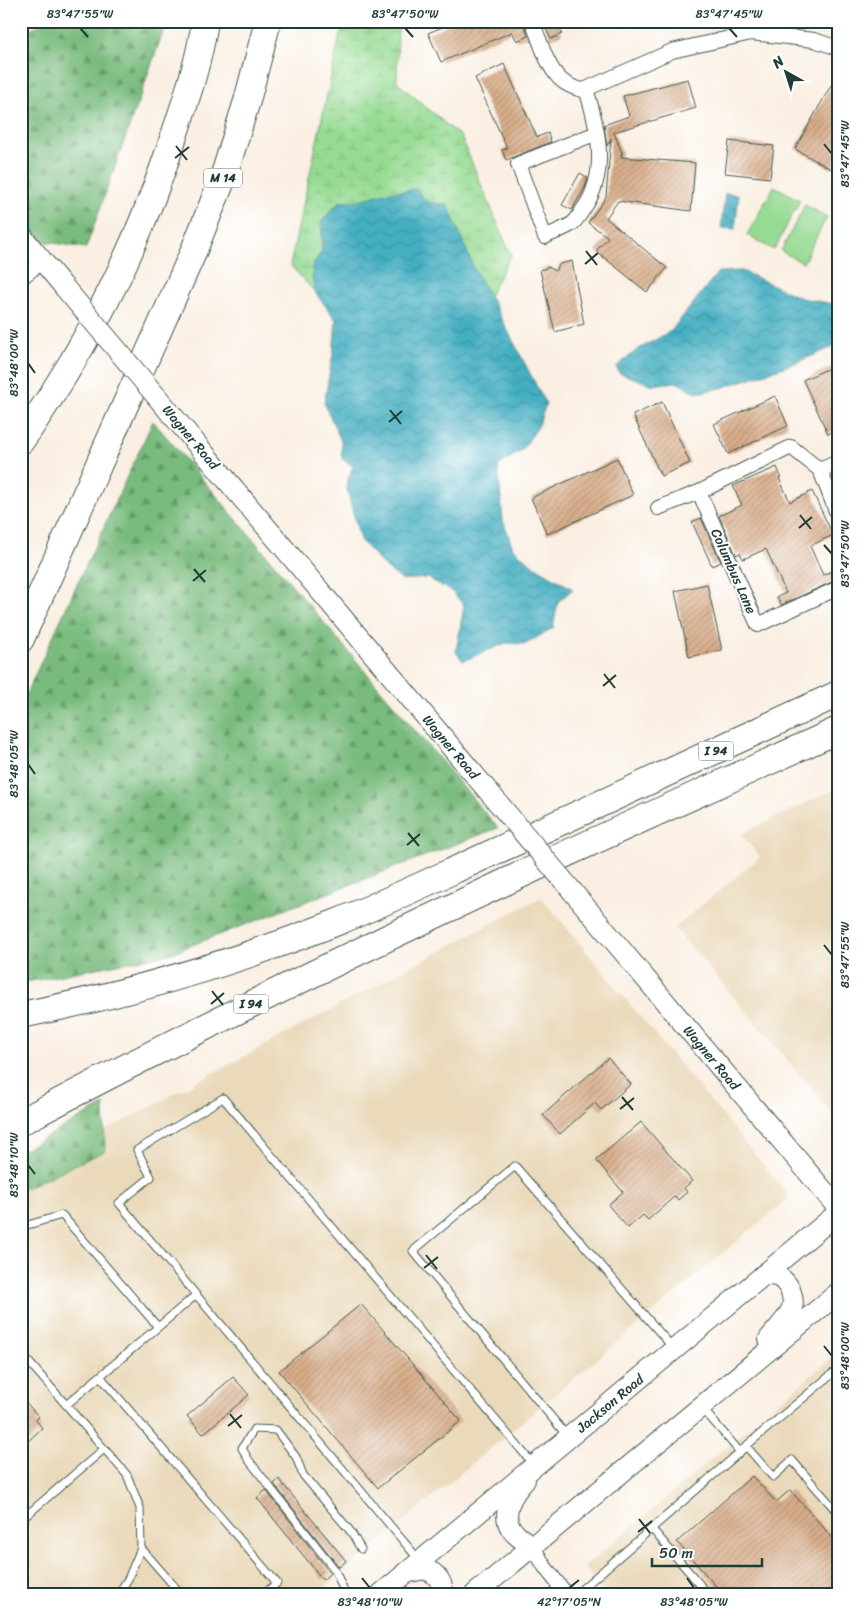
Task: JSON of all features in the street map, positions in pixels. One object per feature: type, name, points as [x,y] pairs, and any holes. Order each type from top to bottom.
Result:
[{"type":"highway","points":[[21,440],[91,330],[114,287],[145,218],[189,91],[205,21]]},
{"type":"highway","name":"M 14","points":[[21,639],[192,255],[223,178],[247,101],[268,21]]},
{"type":"highway","name":"I 94","points":[[21,1015],[81,1003],[181,977],[259,951],[336,922],[594,808],[838,694]]},
{"type":"highway","name":"I 94","points":[[21,1122],[133,1063],[326,967],[492,888],[838,730]]},
{"type":"main road","name":"Wagner Road","points":[[21,236],[838,1208]]},
{"type":"main road","name":"Jackson Road","points":[[380,1594],[838,1213]]},
{"type":"main road","points":[[736,1376],[781,1325],[792,1307],[792,1293],[787,1285],[778,1277],[763,1275]]},
{"type":"main road","points":[[475,1594],[838,1293]]},
{"type":"main road","points":[[532,1545],[514,1534],[508,1524],[508,1507],[517,1489],[541,1459]]},
{"type":"main road","points":[[413,1567],[424,1569],[434,1574],[443,1586],[443,1594]]},
{"type":"street","points":[[532,21],[549,62],[560,80],[573,88],[586,91],[586,89],[672,51],[751,27],[773,28],[838,48]]},
{"type":"street","points":[[586,89],[594,115],[599,142],[598,173],[592,196],[574,222],[545,237],[518,164],[597,133]]},
{"type":"street","points":[[21,278],[43,261]]},
{"type":"street","points":[[658,508],[699,492],[790,447],[820,470],[838,516]]},
{"type":"street","points":[[820,470],[838,462]]},
{"type":"street","name":"Columbus Lane","points":[[699,492],[758,625],[838,588]]},
{"type":"street","points":[[532,1545],[558,1591]]},
{"type":"lane","points":[[413,1567],[196,1295],[119,1202],[151,1177],[137,1150],[223,1098],[541,1459]]},
{"type":"lane","points":[[568,1437],[413,1251],[515,1166],[674,1349]]},
{"type":"lane","points":[[21,1227],[62,1215],[158,1327]]},
{"type":"lane","points":[[21,1287],[26,1293],[21,1297]]},
{"type":"lane","points":[[66,1405],[196,1295]]},
{"type":"lane","points":[[21,1353],[127,1475],[140,1508],[141,1548],[128,1579],[118,1594]]},
{"type":"lane","points":[[576,1594],[746,1446],[838,1369]]},
{"type":"lane","points":[[100,1376],[277,1583],[264,1594]]},
{"type":"lane","points":[[700,1406],[740,1452]]},
{"type":"lane","points":[[343,1589],[335,1570],[248,1459],[242,1448],[254,1429],[276,1430],[296,1457],[303,1475],[351,1532],[361,1549]]},
{"type":"lane","points":[[746,1446],[773,1477],[792,1460],[838,1513]]},
{"type":"lane","points":[[21,1520],[104,1449]]},
{"type":"lane","points":[[652,1529],[708,1594]]},
{"type":"lane","points":[[141,1548],[181,1594]]},
{"type":"shaded area","points":[[838,788],[838,1120],[675,928],[760,857],[741,834]]},
{"type":"shaded area","points":[[541,897],[790,1197],[317,1594],[21,1594],[21,1177]]},
{"type":"shaded area","points":[[838,1353],[838,1594],[606,1594],[584,1567]]},
{"type":"green space","points":[[48,21],[167,21],[86,248],[40,241],[21,218],[21,33]]},
{"type":"green space","points":[[346,21],[383,21],[398,26],[397,82],[461,137],[511,255],[489,296],[475,271],[427,202],[385,193],[357,201],[339,202],[322,221],[322,251],[312,267],[314,291],[290,265],[340,35]]},
{"type":"green space","points":[[774,186],[800,200],[774,250],[747,235]]},
{"type":"green space","points":[[805,205],[827,217],[803,263],[781,251]]},
{"type":"green space","points":[[153,421],[498,828],[169,954],[21,983],[21,705]]},
{"type":"green space","points":[[104,1105],[105,1151],[21,1190],[21,1151]]},
{"type":"water","points":[[416,189],[427,202],[448,205],[475,271],[546,404],[538,427],[522,450],[498,466],[503,520],[513,548],[534,566],[573,589],[558,602],[553,628],[526,644],[506,643],[463,661],[456,652],[464,605],[451,591],[428,578],[402,580],[385,567],[360,540],[346,485],[353,466],[342,459],[341,441],[324,403],[333,354],[336,320],[314,291],[312,267],[322,251],[322,221],[339,202],[357,201],[385,193]]},
{"type":"water","points":[[725,193],[739,195],[735,229],[721,228]]},
{"type":"water","points":[[742,271],[801,298],[835,304],[838,313],[838,340],[831,348],[793,364],[721,388],[696,393],[676,382],[653,385],[619,373],[616,367],[637,350],[671,331],[718,272]]},
{"type":"building","points":[[457,21],[523,21],[528,36],[517,41],[512,32],[441,62],[428,33]]},
{"type":"building","points":[[542,21],[562,21],[558,23],[562,34],[551,39]]},
{"type":"building","points":[[504,64],[537,137],[548,133],[551,142],[506,160],[502,150],[507,148],[475,78]]},
{"type":"building","points":[[838,73],[838,157],[831,169],[795,149]]},
{"type":"building","points":[[688,79],[696,108],[614,132],[622,153],[621,157],[695,163],[691,211],[618,201],[606,218],[667,268],[647,292],[596,251],[608,237],[588,223],[606,197],[611,138],[607,146],[604,125],[629,116],[623,96]]},
{"type":"building","points":[[729,141],[774,146],[770,178],[725,173]]},
{"type":"building","points":[[580,173],[588,178],[572,210],[562,205]]},
{"type":"building","points":[[572,261],[584,324],[555,332],[540,270],[549,267],[555,271],[560,264]]},
{"type":"building","points":[[838,364],[838,429],[828,434],[803,380]]},
{"type":"building","points":[[775,396],[788,426],[728,454],[714,424]]},
{"type":"building","points":[[662,402],[690,463],[661,476],[633,415]]},
{"type":"building","points":[[617,458],[633,495],[547,534],[531,498]]},
{"type":"building","points":[[777,467],[781,477],[779,478],[790,502],[812,491],[833,535],[810,546],[823,575],[832,571],[836,580],[781,605],[777,597],[786,593],[766,549],[743,559],[740,553],[736,555],[719,516],[742,505],[733,486]]},
{"type":"building","points":[[701,518],[721,562],[712,566],[692,522]]},
{"type":"building","points":[[707,584],[722,650],[689,657],[675,591]]},
{"type":"building","points":[[608,1058],[631,1084],[601,1110],[595,1103],[560,1134],[543,1115]]},
{"type":"building","points":[[641,1122],[692,1181],[684,1188],[687,1192],[678,1200],[675,1196],[648,1220],[643,1215],[628,1228],[608,1205],[623,1192],[596,1160]]},
{"type":"building","points":[[361,1304],[461,1421],[378,1488],[279,1371]]},
{"type":"building","points":[[233,1377],[249,1395],[203,1434],[187,1416]]},
{"type":"building","points":[[21,1397],[39,1417],[36,1420],[42,1428],[21,1448]]},
{"type":"building","points":[[752,1476],[776,1502],[790,1490],[838,1544],[838,1594],[723,1594],[677,1542]]},
{"type":"building","points":[[279,1479],[346,1561],[339,1567],[274,1484]]},
{"type":"building","points":[[266,1490],[330,1573],[323,1580],[257,1498]]}]
